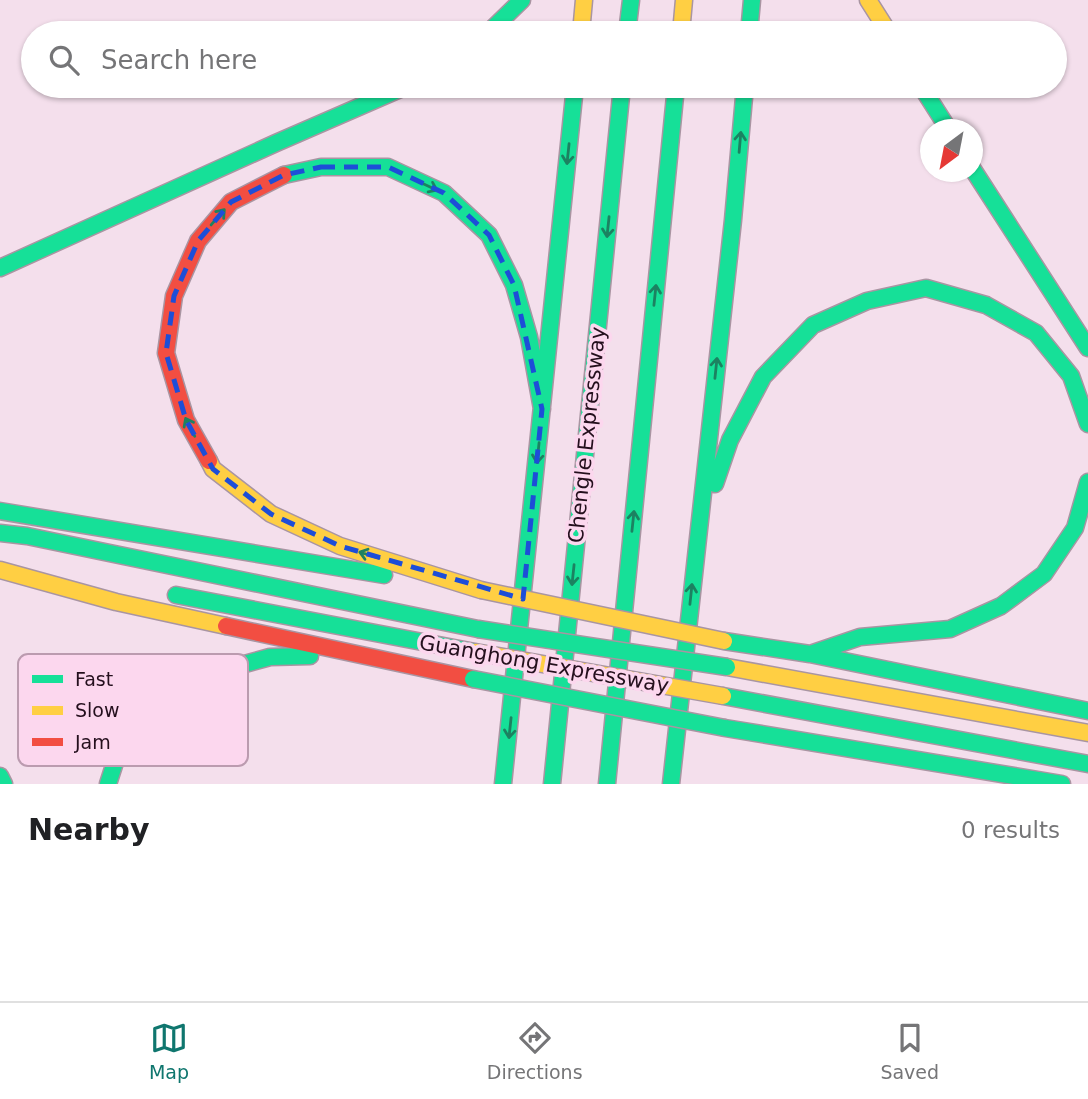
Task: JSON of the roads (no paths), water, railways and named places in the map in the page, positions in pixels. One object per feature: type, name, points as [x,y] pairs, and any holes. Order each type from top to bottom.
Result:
[{"type":"highway","points":[[500,21],[522,0]]},
{"type":"highway","points":[[582,21],[584,0]]},
{"type":"highway","points":[[628,21],[631,0]]},
{"type":"highway","points":[[682,21],[684,0]]},
{"type":"highway","points":[[750,21],[752,0]]},
{"type":"highway","points":[[868,0],[881,21]]},
{"type":"highway","points":[[0,268],[379,98]]},
{"type":"highway","points":[[503,784],[574,98]]},
{"type":"highway","name":"Chengle Expressway","points":[[552,784],[621,98]]},
{"type":"highway","points":[[607,784],[675,98]]},
{"type":"highway","points":[[671,784],[733,220],[743,98]]},
{"type":"highway","points":[[929,98],[942,119]]},
{"type":"highway","points":[[481,590],[340,546],[271,514],[214,469],[186,420],[166,354],[174,296],[198,241],[231,202],[284,175],[321,166],[388,167],[444,193],[489,235],[514,285],[529,337],[542,409]]},
{"type":"highway","points":[[981,182],[1088,348]]},
{"type":"highway","points":[[698,530],[730,440],[763,377],[813,325],[867,300],[926,288],[986,304],[1036,333],[1071,376],[1088,424]]},
{"type":"highway","points":[[810,654],[860,637],[950,629],[1001,606],[1044,574],[1075,528],[1088,482]]},
{"type":"highway","points":[[0,511],[481,590],[724,642],[810,654],[1088,711]]},
{"type":"highway","name":"Guanghong Expressway","points":[[0,533],[27,536],[478,629],[727,667],[1088,733]]},
{"type":"highway","points":[[0,562],[95,580]]},
{"type":"highway","points":[[0,570],[116,602],[473,679],[725,728],[1062,784]]},
{"type":"highway","name":"Guanghong Expressway","points":[[163,593],[1088,764]]},
{"type":"highway","points":[[248,663],[270,657],[335,655],[410,666]]},
{"type":"highway","points":[[725,728],[882,770]]},
{"type":"highway","points":[[108,784],[114,766]]},
{"type":"highway","points":[[0,776],[4,784]]}]
